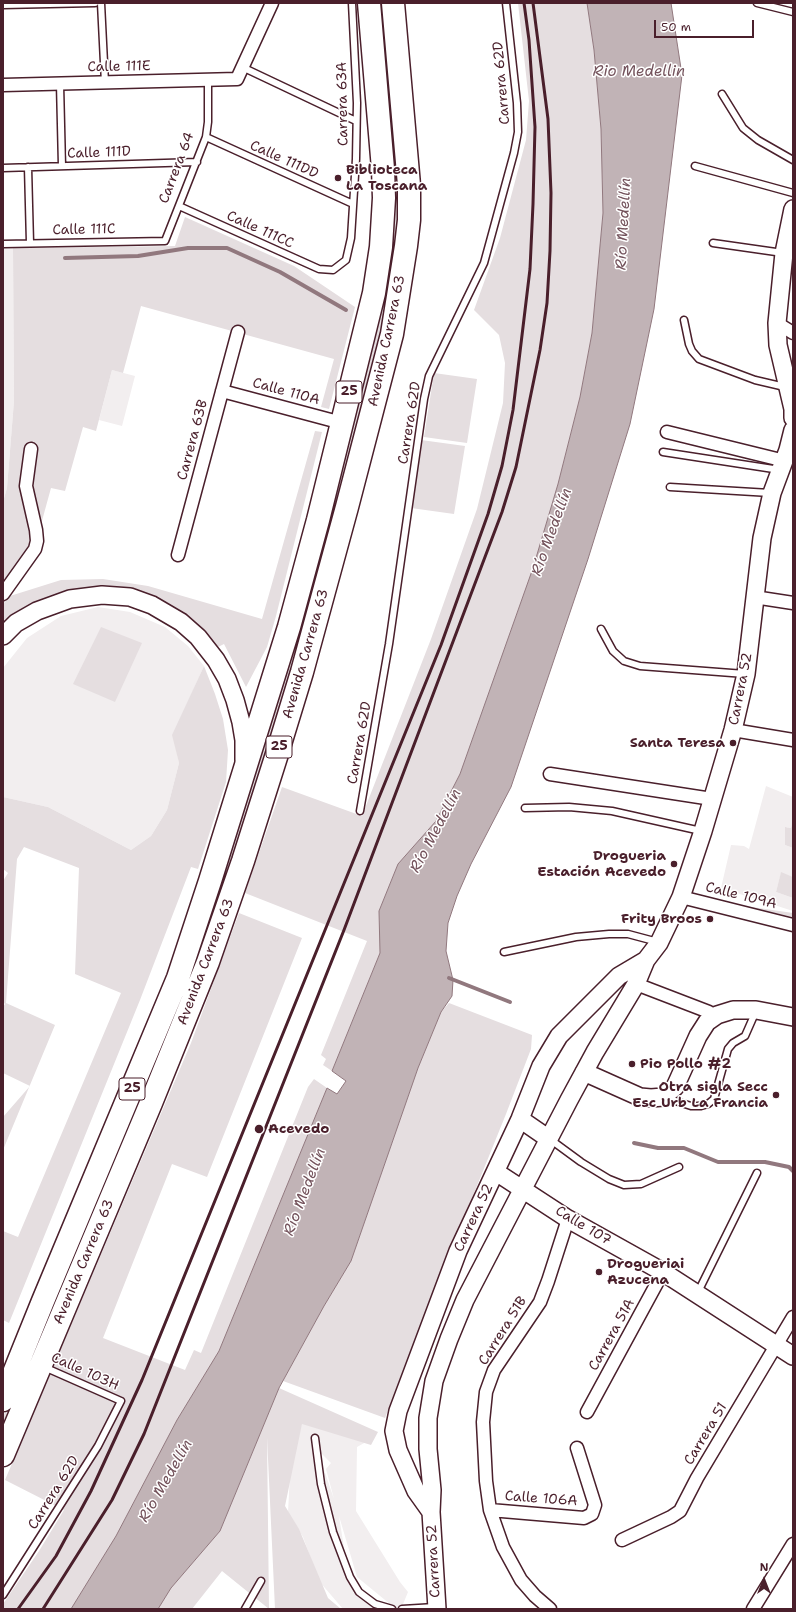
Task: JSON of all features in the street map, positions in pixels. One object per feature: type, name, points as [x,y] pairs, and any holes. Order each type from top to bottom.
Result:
[{"type":"highway","name":"Avenida Carrera 63","points":[[3,1400],[48,1287],[178,978],[210,881],[294,611],[374,293],[381,247],[384,198],[381,137],[369,3]]},
{"type":"highway","name":"Avenida Carrera 63","points":[[3,1455],[190,1009],[224,917],[273,769],[302,672],[392,334],[406,246],[409,220],[409,185],[393,3]]},
{"type":"main road","points":[[793,209],[784,253],[777,323],[778,345],[793,409],[793,418]]},
{"type":"main road","name":"Carrera 52","points":[[437,1608],[431,1512],[432,1490],[428,1449],[428,1418],[434,1381],[448,1339],[465,1300],[584,1072],[636,984],[646,960],[659,943],[681,897],[703,831],[733,730],[746,674],[762,538],[772,493],[787,459],[793,430]]},
{"type":"main road","points":[[3,636],[16,623],[37,611],[70,599],[102,595],[130,597],[158,609],[181,622],[198,637],[216,660],[226,680],[241,722],[244,740],[244,771]]},
{"type":"main road","name":"Carrera 52","points":[[431,1512],[416,1491],[398,1450],[394,1431],[398,1411],[458,1251],[520,1119],[541,1066],[559,1036],[619,976],[646,960]]},
{"type":"main road","points":[[584,1072],[640,1097],[651,1098],[666,1095],[675,1087],[698,1036],[707,1022],[717,1015],[733,1010],[756,1010],[793,1017]]},
{"type":"main road","points":[[520,1119],[549,1139]]},
{"type":"main road","name":"Calle 107","points":[[496,1172],[568,1219],[663,1272],[793,1356]]},
{"type":"main road","points":[[398,1450],[410,1453],[428,1449]]},
{"type":"street","points":[[242,68],[272,3]]},
{"type":"street","name":"Calle 111E","points":[[3,85],[237,79],[242,68]]},
{"type":"street","points":[[777,323],[793,333]]},
{"type":"street","name":"Carrera 63B","points":[[178,555],[238,332]]},
{"type":"street","name":"Calle 110A","points":[[222,391],[342,423]]},
{"type":"street","points":[[667,432],[787,459]]},
{"type":"street","points":[[3,594],[35,549],[37,541],[26,486],[31,449]]},
{"type":"street","points":[[754,596],[793,604]]},
{"type":"street","points":[[733,730],[793,740]]},
{"type":"street","points":[[550,774],[712,799]]},
{"type":"street","name":"Calle 109A","points":[[681,897],[793,925]]},
{"type":"street","points":[[636,984],[709,1012]]},
{"type":"street","name":"Carrera 51B","points":[[550,1609],[535,1596],[521,1580],[503,1547],[490,1510],[484,1452],[483,1422],[486,1392],[494,1370],[540,1302],[568,1219]]},
{"type":"street","name":"Carrera 51A","points":[[587,1412],[663,1272]]},
{"type":"street","name":"Carrera 51","points":[[622,1540],[671,1517],[680,1511],[697,1478],[793,1317]]},
{"type":"street","name":"Calle 106A","points":[[490,1510],[584,1518],[592,1514],[595,1505],[577,1448]]},
{"type":"street","points":[[753,1609],[793,1544]]},
{"type":"lane","points":[[3,5],[95,3]]},
{"type":"lane","points":[[101,3],[105,83]]},
{"type":"lane","name":"Carrera 63A","points":[[333,270],[346,260],[353,204],[356,159],[356,121],[352,3]]},
{"type":"lane","name":"Carrera 62D","points":[[360,811],[389,644],[423,406],[429,376],[484,263],[514,153],[518,132],[517,103],[506,3]]},
{"type":"lane","points":[[757,3],[793,12]]},
{"type":"lane","points":[[242,68],[356,121]]},
{"type":"lane","name":"Carrera 64","points":[[165,241],[206,137],[208,122],[208,80]]},
{"type":"lane","points":[[60,84],[62,166]]},
{"type":"lane","points":[[722,94],[743,128],[758,140],[793,160]]},
{"type":"lane","name":"Calle 111DD","points":[[206,137],[353,204]]},
{"type":"lane","name":"Calle 111D","points":[[3,168],[196,162]]},
{"type":"lane","points":[[695,166],[793,193]]},
{"type":"lane","points":[[28,167],[30,244]]},
{"type":"lane","name":"Calle 111CC","points":[[179,206],[319,270],[333,270]]},
{"type":"lane","name":"Calle 111C","points":[[3,244],[165,241]]},
{"type":"lane","points":[[713,243],[784,253]]},
{"type":"lane","points":[[684,320],[692,351],[698,359],[755,380],[787,388]]},
{"type":"lane","points":[[663,452],[787,459]]},
{"type":"lane","points":[[670,487],[772,493]]},
{"type":"lane","points":[[601,629],[613,651],[624,661],[640,666],[746,674]]},
{"type":"lane","points":[[525,808],[569,807],[612,811],[703,831]]},
{"type":"lane","points":[[504,952],[576,937],[608,934],[628,934],[659,943]]},
{"type":"lane","points":[[666,1095],[691,1106],[701,1106],[711,1102],[717,1092],[728,1049],[733,1043],[745,1036],[756,1010]]},
{"type":"lane","points":[[549,1139],[581,1162],[609,1179],[624,1185],[640,1184],[679,1167]]},
{"type":"lane","points":[[697,1294],[757,1174]]},
{"type":"lane","name":"Calle 103H","points":[[40,1365],[121,1401]]},
{"type":"lane","name":"Carrera 62D","points":[[3,1595],[98,1446],[121,1401]]},
{"type":"lane","points":[[315,1438],[324,1497],[333,1532],[350,1578],[359,1592],[375,1604],[392,1609]]},
{"type":"lane","points":[[245,1609],[261,1581]]},
{"type":"lane","points":[[402,1609],[437,1608]]},
{"type":"shaded area","points":[[376,3],[385,3],[401,179],[400,226],[378,355],[280,722],[174,1027],[3,1436],[3,1417],[148,1070],[377,300]]},
{"type":"shaded area","points":[[518,3],[587,3],[594,50],[601,129],[603,213],[592,333],[580,397],[558,484],[533,568],[495,676],[460,774],[436,821],[398,864],[379,911],[380,953],[332,1071],[323,1065],[326,1059],[321,1055],[367,941],[245,893],[282,787],[362,816],[431,639],[477,509],[503,403],[505,363],[499,335],[474,310],[500,238],[526,140],[529,101]]},
{"type":"shaded area","points":[[185,217],[294,266],[355,307],[329,409],[321,407],[334,359],[141,306],[123,373],[112,370],[96,431],[83,427],[65,491],[51,488],[40,528],[3,585],[3,502],[7,488],[14,401],[13,248],[175,246]]},
{"type":"shaded area","points":[[3,248],[13,248],[14,401],[7,488],[3,502]]},
{"type":"shaded area","points":[[112,370],[135,376],[122,426],[99,420]]},
{"type":"shaded area","points":[[434,373],[477,379],[467,443],[424,437]]},
{"type":"shaded area","points":[[315,431],[322,432],[276,616],[267,647],[246,687],[224,644],[216,648],[120,591],[3,628],[3,604],[10,596],[61,580],[103,579],[148,586],[262,619]]},
{"type":"shaded area","points":[[421,440],[465,446],[454,514],[411,508]]},
{"type":"shaded area","points":[[98,607],[130,612],[165,627],[188,646],[204,666],[173,735],[179,763],[167,810],[151,836],[131,850],[48,807],[3,797],[3,668],[27,638],[61,616]]},
{"type":"shaded area","points":[[101,627],[142,643],[115,702],[73,684]]},
{"type":"shaded area","points":[[204,666],[223,719],[228,750],[226,782],[198,869],[191,867],[140,1000],[9,1323],[3,1320],[3,1231],[18,1237],[121,993],[75,974],[79,868],[24,847],[17,859],[6,1003],[55,1025],[30,1086],[3,1073],[3,1007],[5,1004],[3,1002],[3,881],[8,873],[3,869],[3,797],[48,807],[131,850],[151,836],[167,810],[179,763],[172,735]]},
{"type":"shaded area","points":[[766,786],[793,797],[793,819],[791,828],[786,827],[785,845],[793,848],[793,877],[781,873],[776,892],[793,898],[793,911],[721,888],[731,845],[744,846],[749,849]]},
{"type":"shaded area","points":[[793,819],[793,848],[785,845],[785,827],[791,828]]},
{"type":"shaded area","points":[[781,872],[793,877],[793,898],[776,892]]},
{"type":"shaded area","points":[[738,905],[793,913],[793,917]]},
{"type":"shaded area","points":[[239,913],[302,938],[207,1177],[172,1164],[103,1338],[185,1370],[194,1350],[201,1353],[308,1087],[314,1079],[327,1088],[219,1351],[177,1420],[116,1536],[78,1598],[71,1609],[3,1609],[3,1604],[39,1551],[64,1510],[5,1480],[191,1043]]},
{"type":"shaded area","points":[[449,1003],[532,1035],[531,1049],[385,1418],[283,1381],[324,1306],[351,1261],[418,1068],[441,1012]]},
{"type":"shaded area","points":[[29,1087],[3,1150],[3,1117]]},
{"type":"shaded area","points":[[279,1388],[378,1432],[371,1445],[302,1424],[285,1506],[299,1529],[328,1598],[341,1609],[275,1609],[267,1437],[269,1609],[222,1571],[192,1609],[158,1609],[171,1588],[220,1531]]},
{"type":"shaded area","points":[[302,1423],[366,1442],[357,1447],[356,1511],[400,1582],[408,1592],[401,1609],[396,1609],[357,1577],[339,1516],[347,1567],[352,1582],[390,1609],[343,1609],[319,1581],[303,1537],[288,1512],[290,1475]],"holes":[[[317,1449],[331,1463],[326,1469],[334,1499]]]},
{"type":"water","points":[[587,3],[671,3],[682,75],[654,309],[630,424],[588,559],[511,787],[471,864],[457,896],[448,923],[446,951],[453,980],[452,996],[441,1012],[418,1068],[351,1261],[324,1306],[279,1388],[220,1531],[171,1588],[158,1609],[71,1609],[116,1536],[177,1420],[219,1351],[327,1088],[337,1094],[346,1081],[332,1071],[380,953],[379,911],[398,864],[436,821],[460,774],[533,568],[558,484],[580,397],[592,333],[603,213],[601,129],[594,50]]},
{"type":"waterway","points":[[65,258],[138,256],[188,248],[227,248],[280,272],[346,310]]},
{"type":"waterway","points":[[449,978],[510,1002]]},
{"type":"waterway","points":[[634,1143],[658,1148],[684,1148],[718,1162],[765,1162],[789,1167],[793,1171]]},
{"type":"railway","points":[[18,1609],[56,1556],[91,1491],[142,1380],[441,645],[488,514],[502,466],[513,410],[530,269],[535,127],[529,40],[524,3]]},
{"type":"railway","points":[[43,1609],[112,1500],[144,1434],[344,930],[502,512],[516,467],[540,350],[547,303],[550,251],[551,193],[548,119],[533,3]]},
{"type":"place","name":"Biblioteca La Toscana","points":[[338,178]]},
{"type":"place","name":"Santa Teresa","points":[[733,743]]},
{"type":"place","name":"Drogueria Estación Acevedo","points":[[674,864]]},
{"type":"place","name":"Frity Broos","points":[[710,919]]},
{"type":"place","name":"Pio Pollo #2","points":[[632,1064]]},
{"type":"place","name":"Otra sigla Secc Esc Urb La Francia","points":[[776,1095]]},
{"type":"place","name":"Acevedo","points":[[259,1129]]},
{"type":"place","name":"Drogueriai Azucena","points":[[599,1272]]},
{"type":"water label","name":"Rio Medellin","points":[[639,72]]},
{"type":"water label","name":"Río Medellín","points":[[624,224]]},
{"type":"water label","name":"Río Medellín","points":[[552,532]]},
{"type":"water label","name":"Río Medellín","points":[[436,831]]},
{"type":"water label","name":"Río Medellín","points":[[305,1192]]},
{"type":"water label","name":"Río Medellín","points":[[166,1481]]}]
